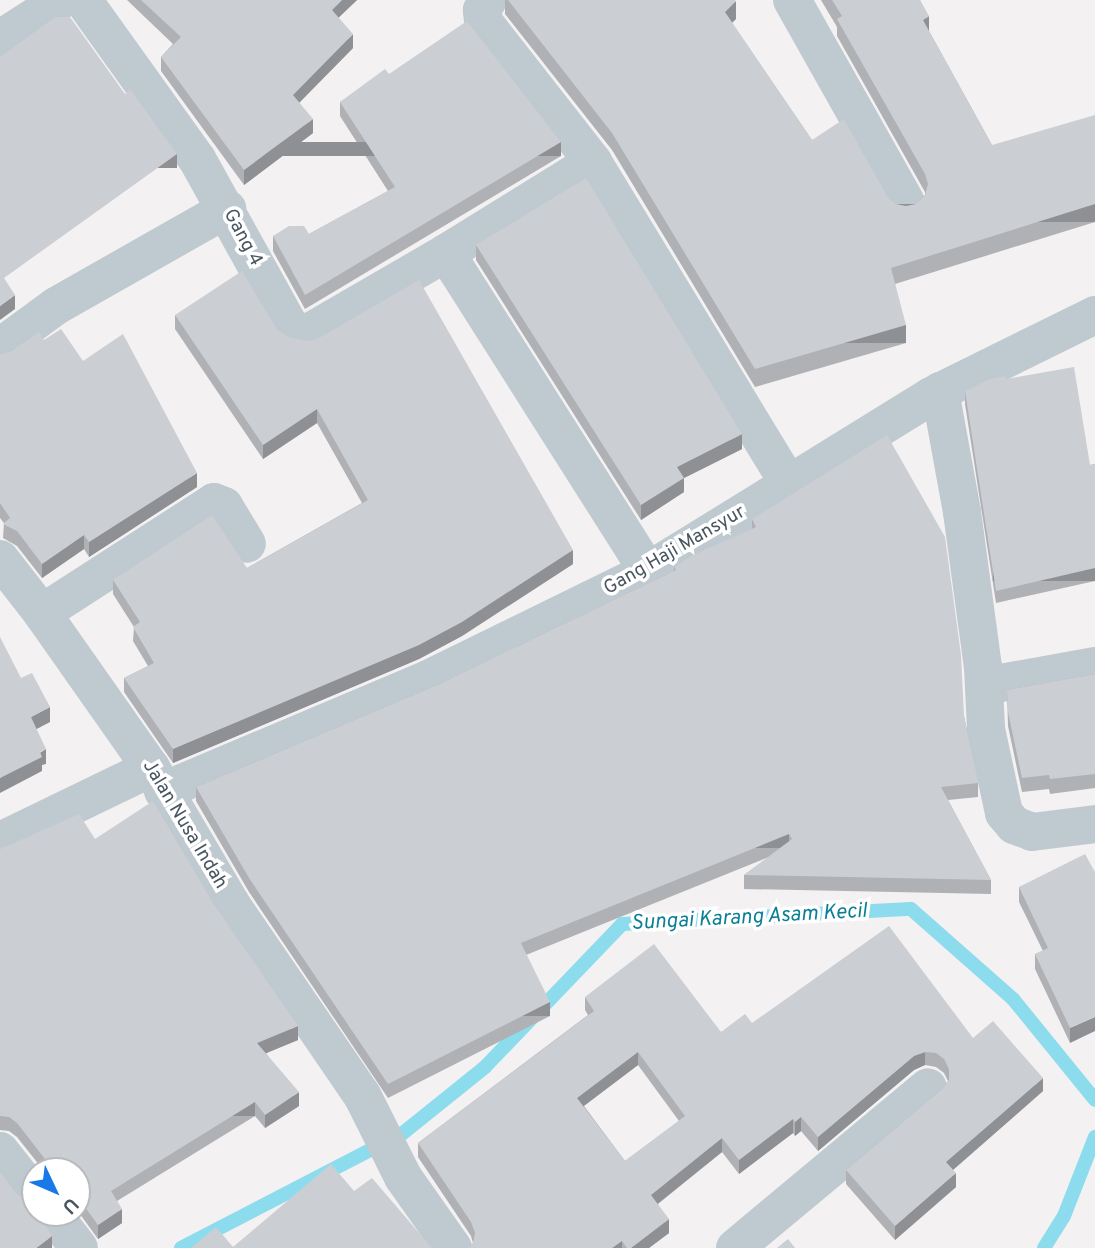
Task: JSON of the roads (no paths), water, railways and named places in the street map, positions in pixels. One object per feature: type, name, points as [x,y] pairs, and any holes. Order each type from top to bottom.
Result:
[{"type":"street","points":[[0,39],[61,0]]},
{"type":"street","name":"Gang 4","points":[[83,0],[197,159],[228,209],[289,325],[300,333],[308,333],[449,252]]},
{"type":"street","points":[[488,0],[481,17],[489,30],[593,162],[788,483]]},
{"type":"street","points":[[792,0],[906,202]]},
{"type":"street","points":[[593,162],[449,252],[648,571]]},
{"type":"street","points":[[0,347],[56,306],[228,209]]},
{"type":"street","name":"Gang Haji Mansyur","points":[[0,841],[428,679],[648,571],[940,391],[1095,315]]},
{"type":"street","points":[[940,391],[962,512],[984,686],[986,729],[1004,813],[1014,825],[1032,832],[1095,824]]},
{"type":"street","points":[[43,613],[214,502],[224,506],[247,544]]},
{"type":"street","name":"Jalan Nusa Indah","points":[[0,559],[43,613],[157,780],[231,904],[362,1096],[403,1177],[453,1248]]},
{"type":"street","points":[[984,686],[1095,666]]},
{"type":"street","points":[[735,1248],[928,1087]]},
{"type":"street","points":[[0,1151],[21,1177]]},
{"type":"street","points":[[63,1227],[79,1248]]},
{"type":"waterway","name":"Sungai Karang Asam Kecil","points":[[181,1248],[403,1133],[485,1067],[622,924],[911,909],[1013,999],[1095,1100]]},
{"type":"waterway","name":"Sungai Karang Asam Kecil","points":[[1044,1248],[1064,1216],[1095,1137]]}]
